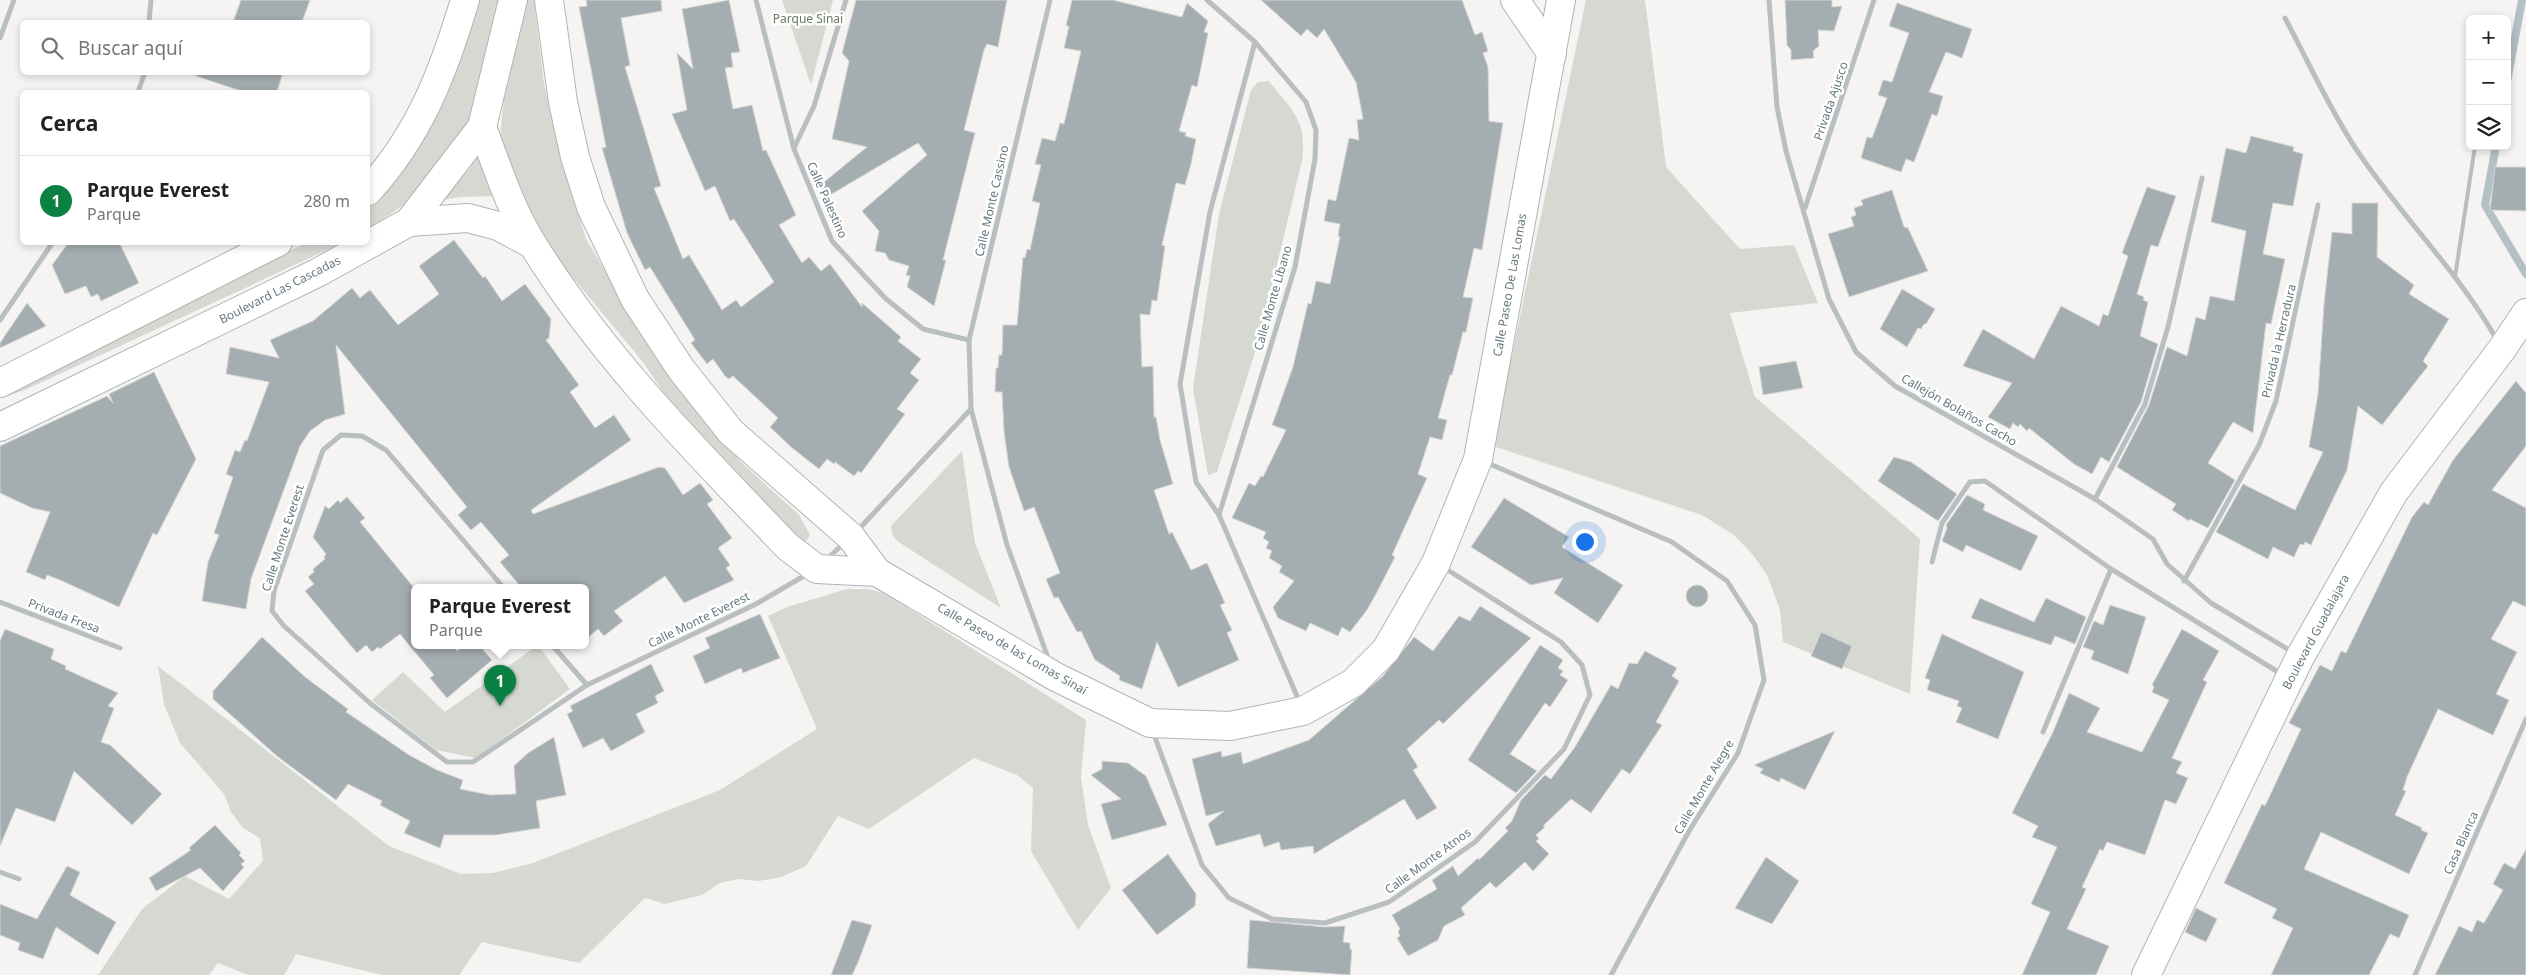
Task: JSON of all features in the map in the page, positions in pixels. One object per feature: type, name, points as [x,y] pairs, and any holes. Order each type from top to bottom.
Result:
[{"type":"street","points":[[0,38],[14,0]]},
{"type":"street","points":[[149,20],[151,0]]},
{"type":"street","points":[[370,189],[390,166],[429,103],[465,0]]},
{"type":"street","name":"Boulevard Las Cascadas","points":[[370,243],[409,222],[482,127],[514,0]]},
{"type":"street","name":"Calle Paseo de las Lomas Sinaí","points":[[549,0],[562,102],[575,157],[591,207],[635,298],[681,369],[731,432],[851,537],[877,572],[1056,677],[1150,723],[1230,726],[1304,711],[1352,683],[1386,650],[1436,563]]},
{"type":"street","name":"Calle Palestino","points":[[756,0],[794,149],[832,240],[884,298],[923,329],[969,340]]},
{"type":"street","points":[[794,149],[814,106],[846,0]]},
{"type":"street","name":"Calle Monte Cassino","points":[[1050,0],[969,340],[970,409],[1006,545],[1056,677]]},
{"type":"street","name":"Calle Monte Líbano","points":[[1206,0],[1255,42],[1306,102],[1316,130],[1315,159],[1295,267],[1219,515]]},
{"type":"street","points":[[1515,0],[1552,54]]},
{"type":"street","name":"Calle Paseo De Las Lomas","points":[[1436,563],[1478,459],[1561,0]]},
{"type":"street","name":"Callejón Bolaños Cacho","points":[[1769,0],[1777,107],[1786,151],[1805,209],[1829,299],[1856,352],[1895,386],[2095,499],[2153,540],[2167,564],[2184,580],[2295,668]]},
{"type":"street","name":"Privada Ajusco","points":[[1805,209],[1874,0]]},
{"type":"street","points":[[2285,18],[2355,148],[2387,192],[2455,277],[2485,320],[2502,349]]},
{"type":"street","points":[[1255,42],[1210,212],[1180,384],[1196,482],[1219,515],[1304,711]]},
{"type":"street","points":[[139,90],[144,75]]},
{"type":"street","points":[[482,127],[508,193],[532,244],[585,320],[640,391],[788,547],[817,569],[851,537],[970,409]]},
{"type":"street","points":[[2095,499],[2145,404],[2168,327],[2202,178]]},
{"type":"street","name":"Privada la Herradura","points":[[2184,580],[2259,446],[2276,401],[2318,205]]},
{"type":"street","points":[[409,222],[468,218],[498,226],[532,244]]},
{"type":"street","points":[[0,320],[52,245]]},
{"type":"street","points":[[0,383],[272,245]]},
{"type":"street","name":"Boulevard Las Cascadas","points":[[3,423],[318,272],[367,245]]},
{"type":"street","name":"Boulevard Guadalajara","points":[[2146,975],[2295,668],[2394,492],[2502,349],[2522,318]]},
{"type":"street","name":"Calle Monte Everest","points":[[500,584],[386,450],[362,436],[341,435],[323,450],[274,591],[272,612],[284,626],[371,704],[447,762],[473,762],[587,685],[756,604],[817,569]]},
{"type":"street","name":"Calle Monte Alegre","points":[[1478,459],[1672,542],[1727,582],[1755,625],[1764,680],[1738,753],[1689,831],[1610,975]]},
{"type":"street","points":[[1932,562],[1942,523],[1970,482],[1985,481],[2111,569],[2295,668]]},
{"type":"street","name":"Calle Monte Atnos","points":[[1150,723],[1202,865],[1228,898],[1272,920],[1325,923],[1389,902],[1475,842],[1564,749],[1590,695],[1582,665],[1561,642],[1436,563]]},
{"type":"street","name":"Calle Paseo de las Lomas Sinaí","points":[[817,569],[877,572]]},
{"type":"street","points":[[2042,732],[2111,569]]},
{"type":"street","name":"Privada Fresa","points":[[0,602],[120,648]]},
{"type":"street","points":[[556,649],[587,685]]},
{"type":"street","name":"Casa Blanca","points":[[2415,975],[2526,719]]},
{"type":"street","points":[[0,872],[19,879]]},
{"type":"lane","points":[[2455,277],[2475,150]]},
{"type":"green space","points":[[476,0],[502,0],[473,119],[416,196],[370,229],[370,200]]},
{"type":"green space","points":[[527,0],[534,0],[544,84],[565,168],[586,239],[671,375],[740,461],[799,515],[810,535],[806,542],[797,540],[665,395],[643,362],[544,243],[500,141],[504,95]]},
{"type":"green space","name":"Parque Sinai","points":[[782,0],[833,0],[811,85]]},
{"type":"green space","points":[[1586,0],[1645,0],[1666,167],[1740,249],[1794,245],[1818,303],[1730,313],[1755,397],[1920,539],[1910,694],[1783,642],[1780,610],[1767,575],[1753,555],[1734,535],[1702,515],[1493,446]]},
{"type":"green space","points":[[1269,81],[1291,109],[1300,125],[1303,147],[1302,161],[1258,343],[1217,472],[1208,475],[1193,388],[1219,214],[1251,90],[1258,82]]},
{"type":"green space","points":[[478,154],[495,196],[460,197],[437,201],[469,170]]},
{"type":"green space","points":[[302,245],[338,245],[25,390],[13,394],[9,392],[11,385]]},
{"type":"green space","points":[[962,451],[975,543],[1001,608],[897,541],[892,534],[891,526]]},
{"type":"green space","points":[[847,589],[868,589],[884,593],[1086,720],[1081,778],[1088,825],[1111,888],[1078,930],[1031,851],[1033,788],[1017,775],[974,758],[869,829],[838,816],[806,866],[781,877],[759,881],[738,879],[720,883],[702,895],[665,904],[645,898],[579,963],[482,942],[459,975],[382,975],[296,954],[284,975],[248,975],[218,963],[209,975],[98,975],[142,909],[185,876],[229,899],[263,861],[260,838],[243,828],[231,812],[224,794],[180,743],[164,704],[158,666],[389,846],[461,874],[493,873],[533,863],[720,790],[817,729],[768,616],[787,607]]},
{"type":"green space","points":[[532,649],[541,649],[570,689],[476,758],[436,750],[372,700],[403,672],[445,712]]},
{"type":"building","points":[[241,0],[310,0],[303,20],[234,20]]},
{"type":"building","points":[[586,0],[661,0],[662,11],[621,18],[630,65],[625,67],[661,186],[654,188],[683,259],[689,255],[722,310],[736,300],[741,307],[774,282],[734,219],[730,221],[715,186],[705,191],[672,114],[687,110],[677,53],[693,69],[682,9],[729,0],[740,52],[731,53],[733,67],[725,68],[733,109],[752,105],[763,151],[766,150],[796,215],[779,225],[802,263],[809,257],[821,271],[830,264],[862,307],[862,303],[901,337],[898,341],[921,359],[910,373],[919,380],[897,409],[905,414],[861,473],[858,471],[854,476],[835,462],[834,464],[827,459],[819,469],[791,447],[770,427],[778,418],[733,376],[729,379],[725,376],[713,359],[707,364],[691,343],[695,340],[650,267],[645,270],[627,233],[602,148],[606,147],[579,7],[587,6]]},
{"type":"building","points":[[856,0],[1007,0],[998,47],[987,44],[984,50],[964,130],[975,133],[943,260],[946,260],[934,306],[907,287],[910,276],[906,275],[909,266],[889,260],[885,253],[875,251],[879,231],[862,211],[927,155],[918,143],[825,198],[818,187],[867,147],[832,139],[849,61],[842,53]]},
{"type":"building","points":[[1072,0],[1113,0],[1182,17],[1187,3],[1208,21],[1204,32],[1208,33],[1197,87],[1192,85],[1179,131],[1186,133],[1185,136],[1196,139],[1191,164],[1185,185],[1176,183],[1162,245],[1165,246],[1157,301],[1152,300],[1150,315],[1140,314],[1142,367],[1153,366],[1154,417],[1156,417],[1160,440],[1173,484],[1154,490],[1169,534],[1172,532],[1191,570],[1207,563],[1225,603],[1220,605],[1232,630],[1227,633],[1239,660],[1178,687],[1157,642],[1142,689],[1119,680],[1120,676],[1095,660],[1081,631],[1077,632],[1058,597],[1054,598],[1046,579],[1060,573],[1034,507],[1024,511],[1009,467],[1004,432],[1002,392],[995,392],[996,368],[998,368],[999,355],[1002,355],[1003,325],[1017,325],[1023,257],[1025,258],[1027,249],[1030,250],[1040,203],[1032,201],[1041,165],[1035,164],[1042,138],[1055,141],[1060,123],[1064,124],[1081,51],[1064,48],[1069,26],[1066,26]]},
{"type":"building","points":[[1261,0],[1462,0],[1475,35],[1482,32],[1488,51],[1483,53],[1488,67],[1489,121],[1503,123],[1482,250],[1474,248],[1463,297],[1473,298],[1466,332],[1463,332],[1438,418],[1447,420],[1442,440],[1430,437],[1418,474],[1427,478],[1392,555],[1395,557],[1377,592],[1367,610],[1350,632],[1342,627],[1338,636],[1310,623],[1306,631],[1278,618],[1273,607],[1294,581],[1279,572],[1282,566],[1269,558],[1272,551],[1266,548],[1269,542],[1263,538],[1266,532],[1232,518],[1249,483],[1255,486],[1261,476],[1263,477],[1286,430],[1272,425],[1293,367],[1308,303],[1311,304],[1316,281],[1330,284],[1340,237],[1338,236],[1340,224],[1324,221],[1328,199],[1336,201],[1349,138],[1359,140],[1357,120],[1363,119],[1356,82],[1324,29],[1317,38],[1307,29],[1301,36]]},
{"type":"building","points":[[1785,0],[1832,0],[1832,7],[1842,6],[1834,31],[1818,30],[1819,46],[1813,51],[1814,58],[1791,60],[1791,50],[1787,45]]},
{"type":"building","points":[[1897,3],[1972,29],[1962,58],[1946,52],[1929,92],[1943,96],[1937,116],[1932,114],[1914,162],[1906,159],[1901,172],[1861,158],[1867,137],[1872,138],[1887,98],[1878,95],[1883,80],[1892,82],[1909,33],[1889,26]]},
{"type":"building","points":[[282,75],[278,90],[238,90],[196,76]]},
{"type":"building","points":[[2251,136],[2294,147],[2293,151],[2303,154],[2293,206],[2273,203],[2263,254],[2285,259],[2271,324],[2266,323],[2253,433],[2233,422],[2208,463],[2235,480],[2208,528],[2190,519],[2189,521],[2172,510],[2176,504],[2117,467],[2149,405],[2167,347],[2187,356],[2196,317],[2205,320],[2210,296],[2234,301],[2246,231],[2211,222],[2226,148],[2246,153]]},
{"type":"building","points":[[2495,167],[2526,167],[2526,211],[2490,210]]},
{"type":"building","points":[[2147,187],[2176,196],[2158,247],[2151,245],[2137,294],[2144,297],[2143,300],[2148,302],[2140,336],[2158,344],[2141,402],[2109,462],[2101,457],[2092,474],[2074,464],[2029,428],[2027,431],[2020,424],[2018,427],[2013,423],[2010,429],[1988,417],[2012,383],[1963,366],[1983,329],[2034,359],[2061,306],[2099,326],[2103,314],[2108,316],[2128,256],[2122,253]]},
{"type":"building","points":[[1892,190],[1904,227],[1908,228],[1928,271],[1849,297],[1828,234],[1854,226],[1851,217],[1856,215],[1854,208],[1863,205],[1861,200]]},
{"type":"building","points":[[2352,203],[2378,203],[2377,257],[2414,285],[2409,294],[2449,319],[2423,361],[2428,366],[2382,425],[2358,406],[2347,470],[2311,545],[2305,542],[2304,545],[2300,544],[2294,557],[2273,547],[2268,559],[2216,532],[2243,484],[2295,510],[2323,452],[2309,447],[2318,394],[2324,304],[2332,232],[2352,234]]},
{"type":"building","points":[[454,240],[483,278],[485,276],[502,301],[525,284],[551,319],[549,338],[546,340],[579,385],[570,392],[595,428],[614,415],[631,440],[531,510],[533,514],[659,467],[665,468],[683,495],[700,483],[713,500],[707,504],[732,538],[718,548],[730,565],[726,568],[734,580],[684,603],[665,576],[614,611],[623,621],[604,636],[598,629],[589,637],[589,584],[518,584],[500,562],[509,555],[481,522],[471,530],[458,515],[467,507],[336,345],[345,414],[325,420],[310,431],[300,446],[251,579],[246,609],[202,601],[208,562],[219,535],[214,533],[233,477],[226,474],[235,450],[240,452],[245,440],[247,441],[269,382],[226,374],[230,347],[279,358],[270,340],[313,321],[352,288],[360,298],[370,290],[398,325],[439,294],[419,266]]},
{"type":"building","points":[[67,245],[120,245],[139,283],[101,301],[98,294],[91,297],[86,286],[65,294],[52,265]]},
{"type":"building","points":[[1902,289],[1935,309],[1926,324],[1921,329],[1918,328],[1907,347],[1880,329]]},
{"type":"building","points":[[27,303],[46,326],[0,348],[0,343]]},
{"type":"building","points":[[1796,361],[1803,388],[1763,395],[1759,367]]},
{"type":"building","points":[[154,372],[196,459],[157,535],[153,533],[119,607],[47,575],[45,580],[26,572],[50,512],[32,508],[0,493],[0,446],[107,396],[113,403],[109,394]]},
{"type":"building","points":[[2516,381],[2526,393],[2526,446],[2492,490],[2526,508],[2526,607],[2513,601],[2491,639],[2517,652],[2496,694],[2509,700],[2493,735],[2438,709],[2407,777],[2403,790],[2406,791],[2395,815],[2422,828],[2421,830],[2428,833],[2409,874],[2321,832],[2304,869],[2409,915],[2399,938],[2390,934],[2369,975],[2271,975],[2293,928],[2272,918],[2277,909],[2224,883],[2262,804],[2265,806],[2301,729],[2289,723],[2320,665],[2332,671],[2341,651],[2346,653],[2412,517],[2424,502],[2428,505],[2453,460]]},
{"type":"building","points":[[1894,457],[1911,462],[1957,494],[1938,521],[1878,481]]},
{"type":"building","points":[[1967,495],[1985,504],[1983,510],[2038,536],[2021,571],[1966,545],[1963,552],[1942,541],[1947,528],[1946,525]]},
{"type":"building","points":[[347,497],[365,518],[360,522],[411,584],[411,647],[400,634],[380,649],[378,647],[372,652],[366,645],[357,653],[305,591],[314,584],[308,577],[314,572],[313,569],[325,559],[326,554],[313,537],[325,506],[329,509],[338,500],[340,503]]},
{"type":"building","points":[[1504,498],[1569,537],[1562,547],[1623,585],[1598,623],[1554,593],[1563,578],[1531,585],[1471,547]]},
{"type":"building","points":[[1697,585],[1707,592],[1708,596],[1701,606],[1697,607],[1687,600],[1686,596],[1693,586]]},
{"type":"building","points":[[1980,598],[2034,622],[2046,598],[2086,617],[2075,644],[2055,636],[2051,645],[1971,618]]},
{"type":"building","points":[[2110,605],[2146,617],[2128,674],[2091,659],[2094,651],[2083,647],[2094,621],[2103,625]]},
{"type":"building","points":[[1480,606],[1531,638],[1443,724],[1439,720],[1407,749],[1418,767],[1413,770],[1437,808],[1417,820],[1404,799],[1314,854],[1313,846],[1281,850],[1279,842],[1264,847],[1260,834],[1216,846],[1208,824],[1224,811],[1206,816],[1192,759],[1221,751],[1222,757],[1241,752],[1243,764],[1309,740],[1383,676],[1414,637],[1433,651],[1459,616],[1470,621]]},
{"type":"building","points":[[760,614],[780,658],[743,673],[741,668],[705,684],[693,656],[710,648],[705,638]]},
{"type":"building","points":[[5,629],[54,649],[51,659],[66,666],[65,669],[118,693],[108,706],[114,708],[101,742],[110,745],[162,794],[132,825],[74,771],[55,822],[16,808],[0,846],[0,641]]},
{"type":"building","points":[[2182,629],[2219,651],[2203,680],[2207,682],[2172,758],[2182,762],[2176,773],[2188,778],[2176,804],[2165,800],[2145,855],[2107,842],[2103,851],[2100,849],[2082,887],[2086,889],[2067,929],[2109,946],[2096,975],[2022,975],[2050,912],[2031,904],[2057,847],[2032,837],[2038,826],[2012,813],[2053,732],[2069,693],[2100,708],[2087,732],[2142,752],[2169,700],[2152,692],[2154,687],[2152,685]]},
{"type":"building","points":[[1821,632],[1852,646],[1842,669],[1811,656]]},
{"type":"building","points":[[1942,634],[2024,672],[1998,739],[1956,722],[1962,708],[1957,706],[1959,701],[1927,690],[1930,680],[1925,678]]},
{"type":"building","points":[[262,637],[305,677],[348,709],[346,712],[409,755],[437,770],[463,780],[460,789],[490,795],[516,794],[514,766],[528,753],[554,737],[566,795],[536,801],[540,828],[496,835],[444,835],[440,848],[404,833],[410,821],[380,805],[382,801],[348,784],[336,800],[278,757],[213,699],[213,691]]},
{"type":"building","points":[[1540,645],[1563,660],[1558,668],[1563,671],[1560,675],[1568,680],[1550,707],[1545,703],[1510,754],[1537,771],[1516,793],[1468,760]]},
{"type":"building","points":[[412,649],[455,649],[457,651],[460,649],[482,649],[492,660],[447,698],[430,678],[434,675]]},
{"type":"building","points":[[1645,651],[1677,668],[1672,676],[1679,681],[1656,722],[1662,725],[1630,774],[1622,769],[1591,813],[1571,799],[1536,835],[1539,839],[1536,841],[1549,854],[1533,871],[1525,862],[1496,888],[1490,882],[1461,908],[1465,915],[1444,926],[1438,940],[1408,956],[1397,938],[1400,936],[1398,931],[1400,929],[1392,915],[1437,889],[1432,880],[1453,866],[1458,876],[1478,858],[1479,860],[1508,831],[1505,828],[1512,821],[1521,800],[1545,775],[1551,779],[1575,747],[1611,685],[1618,689],[1629,663],[1637,664]]},
{"type":"building","points":[[651,664],[664,691],[655,696],[658,703],[636,714],[645,732],[611,751],[603,738],[583,748],[567,714],[573,711],[570,706]]},
{"type":"building","points":[[1835,731],[1805,790],[1781,778],[1779,782],[1760,773],[1763,769],[1754,765]]},
{"type":"building","points":[[1102,761],[1128,763],[1146,776],[1167,825],[1112,840],[1101,804],[1121,799],[1091,775],[1102,769]]},
{"type":"building","points":[[215,825],[241,853],[239,855],[245,861],[241,864],[244,867],[223,891],[200,868],[156,891],[149,878],[191,850],[189,848]]},
{"type":"building","points":[[2526,849],[2526,975],[2435,975],[2459,926],[2472,932],[2477,920],[2484,923],[2503,890],[2493,884],[2504,863],[2515,869]]},
{"type":"building","points":[[1168,854],[1196,894],[1195,906],[1157,935],[1122,890]]},
{"type":"building","points":[[1766,857],[1799,881],[1772,924],[1735,908]]},
{"type":"building","points":[[67,866],[80,872],[70,895],[116,922],[98,955],[56,927],[43,959],[18,950],[20,943],[0,935],[0,904],[37,919]]},
{"type":"building","points":[[2196,908],[2217,919],[2206,942],[2185,932]]},
{"type":"building","points":[[852,920],[872,925],[859,960],[852,975],[831,975]]},
{"type":"building","points":[[1250,920],[1325,927],[1345,926],[1343,942],[1350,943],[1350,949],[1352,950],[1350,975],[1247,968]]},
{"type":"waterway","points":[[2511,60],[2522,0]]},
{"type":"waterway","points":[[2495,150],[2485,205],[2526,274]]},
{"type":"place","name":"Parque Everest","points":[[500,706]]}]
